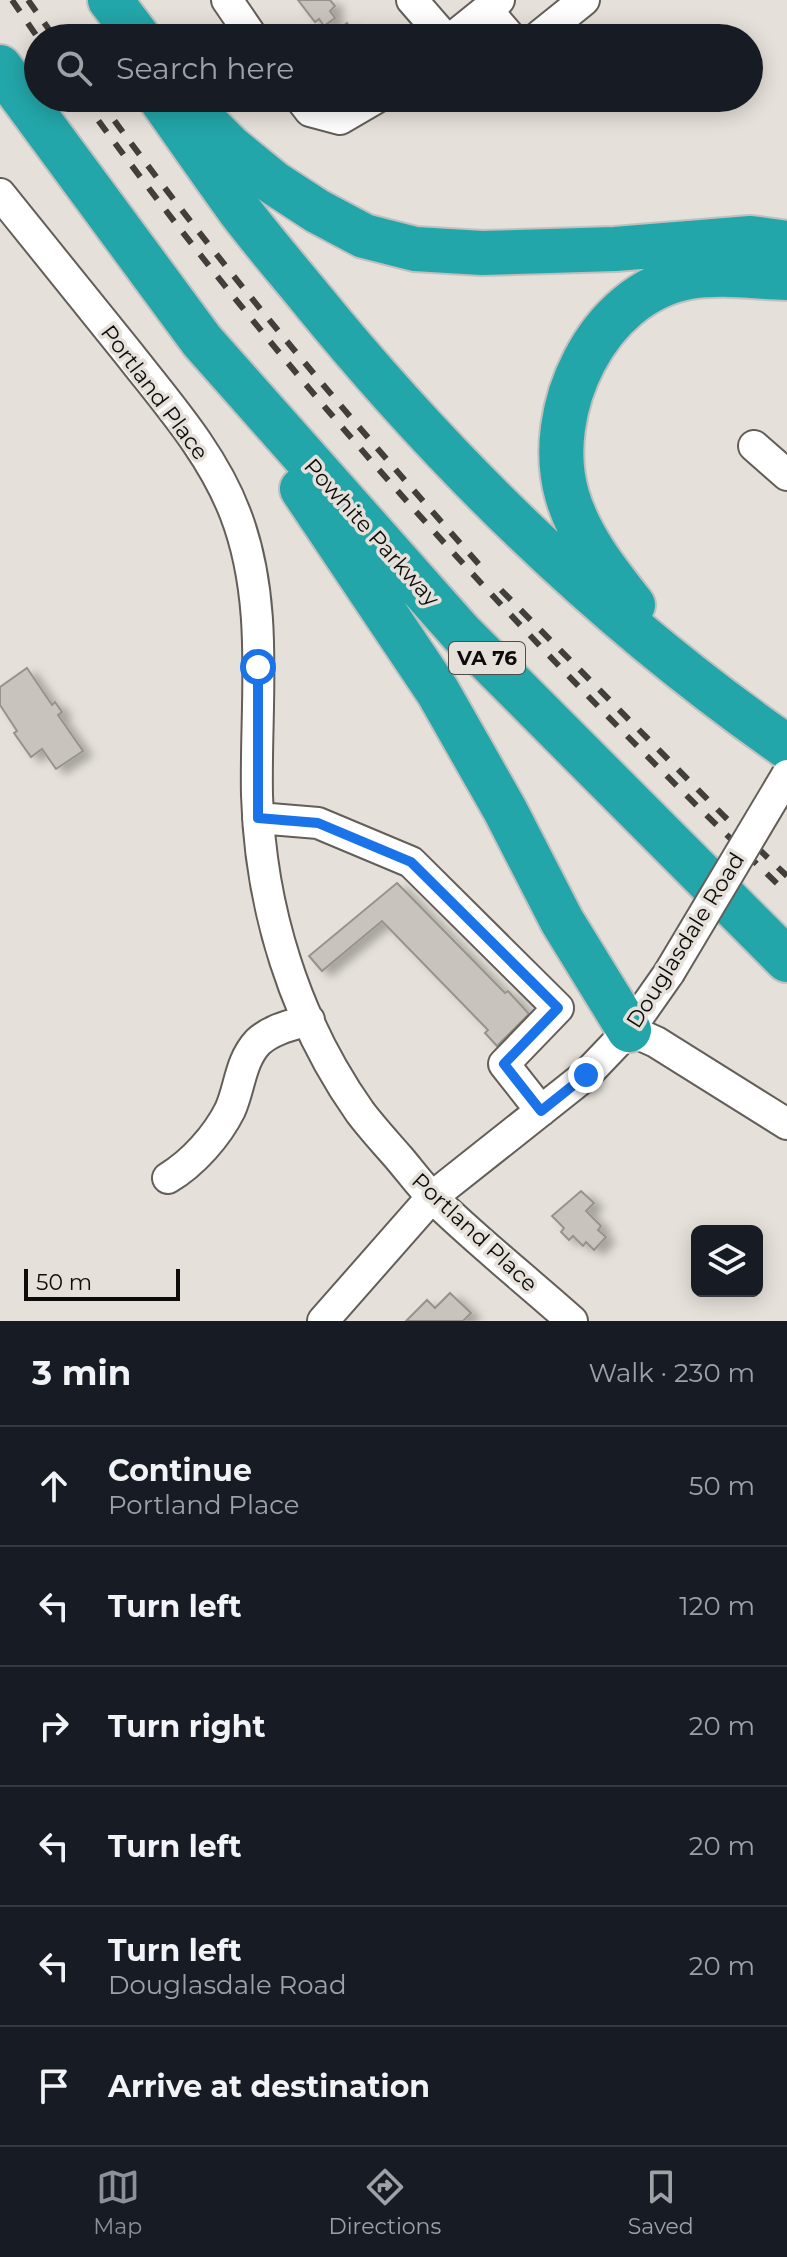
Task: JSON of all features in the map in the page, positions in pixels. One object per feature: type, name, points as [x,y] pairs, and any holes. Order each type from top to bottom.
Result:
[{"type":"highway","points":[[91,0],[108,24]]},
{"type":"highway","points":[[110,0],[128,24]]},
{"type":"highway","name":"Powhite Parkway","points":[[0,67],[24,100]]},
{"type":"highway","name":"Powhite Parkway","points":[[33,112],[202,341],[461,633],[787,960]]},
{"type":"highway","points":[[170,112],[242,213],[349,345],[446,454],[539,547],[619,618],[787,747]]},
{"type":"highway","points":[[196,112],[230,147],[274,183],[317,211],[364,236],[415,249],[482,253],[615,249],[775,238]]},
{"type":"highway","points":[[703,685],[638,612],[601,564],[583,533],[567,495],[562,462],[565,422],[573,388],[586,356],[605,329],[629,306],[654,289],[687,277],[787,278]]},
{"type":"highway","points":[[202,341],[438,692],[505,810],[562,921],[629,1030]]},
{"type":"street","points":[[227,0],[243,24]]},
{"type":"street","points":[[412,0],[433,24]]},
{"type":"street","points":[[554,24],[584,0]]},
{"type":"street","points":[[469,24],[493,5],[503,24]]},
{"type":"street","points":[[314,112],[340,119],[352,112]]},
{"type":"street","name":"Portland Place","points":[[0,194],[180,418],[209,462],[235,511],[251,566],[257,609],[258,845],[273,924],[286,965],[339,1080],[362,1115],[432,1197],[572,1321]]},
{"type":"street","points":[[754,446],[787,475]]},
{"type":"street","name":"Douglasdale Road","points":[[323,1321],[432,1197],[586,1075],[629,1030],[669,973],[787,775]]},
{"type":"street","points":[[258,818],[318,823],[411,862],[558,1008],[504,1064],[541,1111]]},
{"type":"street","points":[[168,1178],[180,1171],[220,1128],[231,1108],[246,1060],[256,1044],[267,1035],[309,1020]]},
{"type":"street","points":[[629,1030],[656,1042],[787,1124]]},
{"type":"building","points":[[298,0],[330,0],[335,6],[330,11],[335,18],[327,24],[319,19],[315,22]]},
{"type":"building","points":[[27,668],[52,705],[55,702],[62,712],[58,715],[83,751],[56,769],[42,749],[31,757],[0,705],[0,687]]},
{"type":"building","points":[[397,883],[529,1014],[497,1046],[485,1033],[488,1030],[382,921],[322,971],[309,956]]},
{"type":"building","points":[[581,1191],[594,1203],[586,1211],[601,1226],[598,1230],[606,1237],[594,1250],[586,1242],[583,1246],[573,1236],[569,1240],[561,1232],[564,1228],[552,1216]]},
{"type":"building","points":[[450,1293],[471,1313],[463,1321],[406,1321],[427,1300],[435,1308]]},
{"type":"railway","points":[[12,0],[28,24]]},
{"type":"railway","points":[[28,0],[45,24]]},
{"type":"railway","points":[[92,112],[244,309],[416,512],[598,706],[787,893]]},
{"type":"railway","points":[[108,112],[189,220],[284,338],[483,569]]},
{"type":"railway","points":[[501,590],[787,876]]},
{"type":"route","points":[[258,667],[258,818],[318,823],[411,862],[558,1008],[504,1064],[541,1111],[586,1075]]}]
